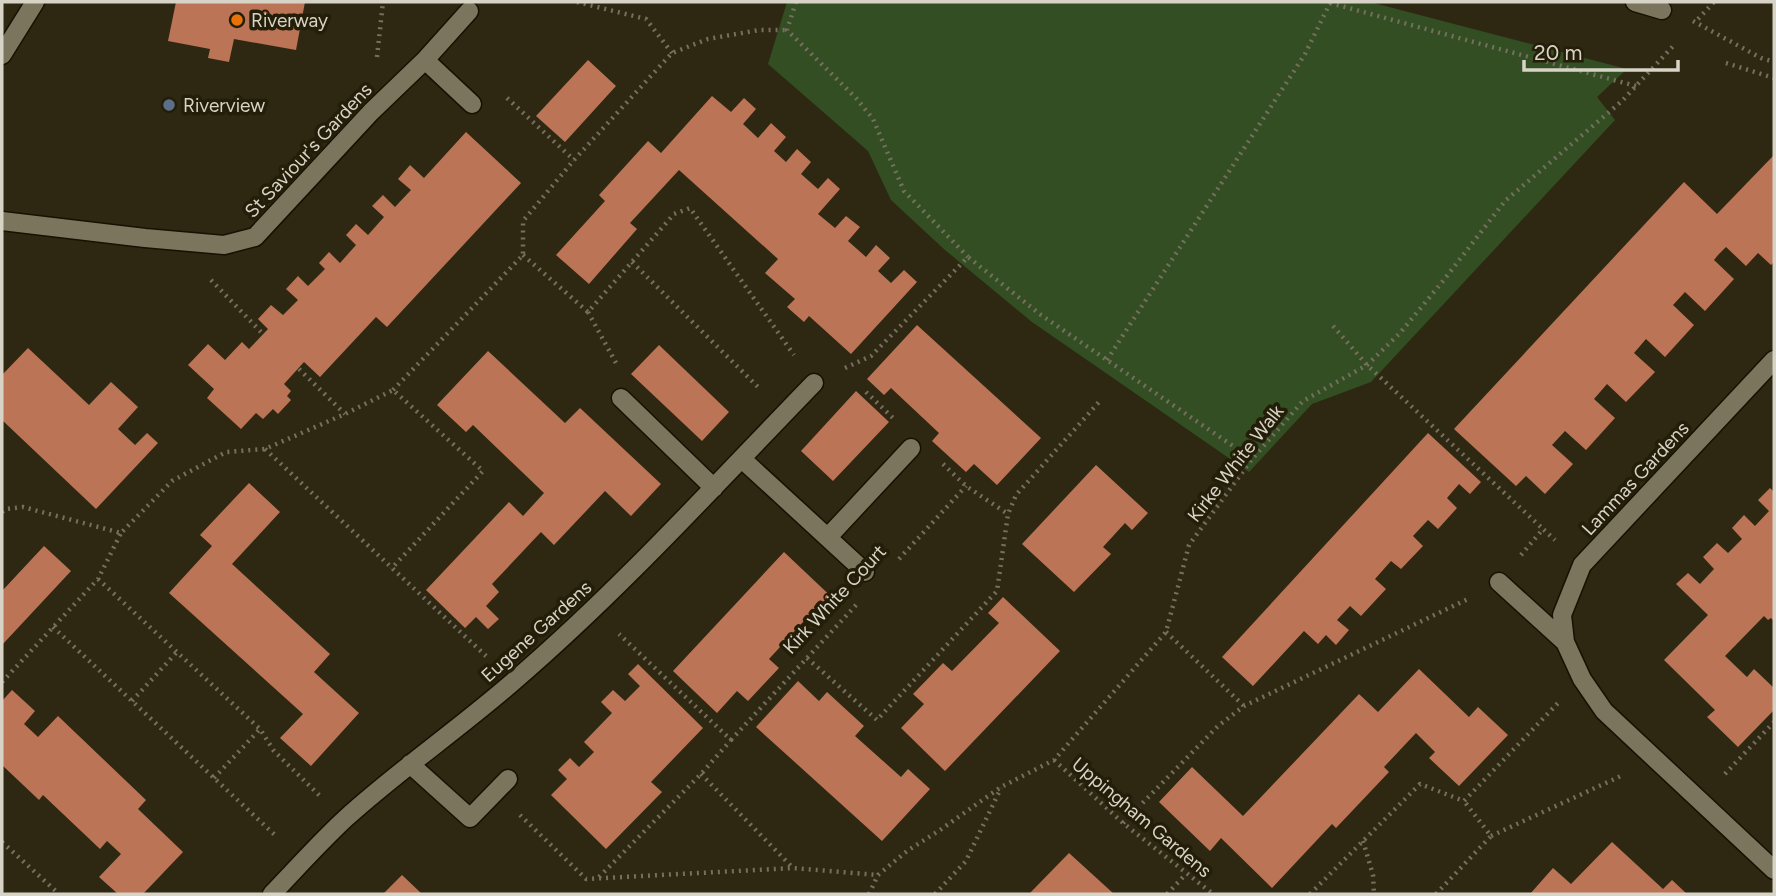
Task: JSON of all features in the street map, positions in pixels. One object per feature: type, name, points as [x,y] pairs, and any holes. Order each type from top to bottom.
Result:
[{"type":"street","points":[[2,55],[35,2]]},
{"type":"street","points":[[1635,2],[1662,10]]},
{"type":"street","name":"St Saviour's Gardens","points":[[2,221],[224,244],[255,237],[469,11]]},
{"type":"street","points":[[425,60],[472,104]]},
{"type":"street","name":"Lammas Gardens","points":[[1774,360],[1582,565],[1562,615],[1565,642],[1582,678],[1604,711],[1774,870]]},
{"type":"street","name":"Eugene Gardens","points":[[272,894],[345,819],[514,682],[593,609],[814,383]]},
{"type":"street","points":[[621,398],[713,488]]},
{"type":"street","points":[[828,537],[911,448]]},
{"type":"street","name":"Kirk White Court","points":[[742,459],[865,572]]},
{"type":"street","name":"Lammas Gardens","points":[[1499,582],[1565,642]]},
{"type":"street","points":[[410,764],[470,818],[501,785]]},
{"type":"path","points":[[577,2],[646,19],[672,53]]},
{"type":"path","points":[[788,30],[796,2]]},
{"type":"path","points":[[1107,360],[1304,54],[1327,2],[1637,86]]},
{"type":"path","points":[[1687,31],[1714,2]]},
{"type":"path","points":[[1695,22],[1761,58],[1774,62]]},
{"type":"path","points":[[2,682],[98,579],[121,533],[172,481],[226,452],[265,449],[393,390],[523,255],[523,221],[574,160],[672,53],[708,39],[759,30],[788,30],[856,98],[873,119],[904,191],[968,257],[1041,314],[1252,459]]},
{"type":"path","name":"Kirke White Walk","points":[[869,894],[878,875],[907,850],[1001,787],[1054,760],[1166,632],[1189,545],[1252,459],[1303,401],[1367,365],[1400,333],[1505,201],[1622,101],[1679,40]]},
{"type":"path","points":[[1726,62],[1774,78]]},
{"type":"path","points":[[472,104],[498,89],[574,160]]},
{"type":"path","points":[[588,312],[674,214],[690,208],[814,383],[871,356],[968,257]]},
{"type":"path","points":[[175,240],[261,332]]},
{"type":"path","points":[[523,255],[588,312],[629,389],[621,398]]},
{"type":"path","points":[[632,262],[785,414]]},
{"type":"path","points":[[1333,326],[1367,365],[1582,565]]},
{"type":"path","points":[[299,369],[345,414]]},
{"type":"path","points":[[391,569],[483,471],[393,390]]},
{"type":"path","points":[[807,658],[877,720],[997,591],[1008,514],[1016,495],[1099,402]]},
{"type":"path","points":[[265,449],[514,682]]},
{"type":"path","name":"Kirk White Court","points":[[895,563],[966,486]]},
{"type":"path","points":[[2,512],[23,507],[121,533]]},
{"type":"path","points":[[1123,823],[1218,726],[1244,706],[1499,582],[1543,529]]},
{"type":"path","points":[[98,579],[260,729],[274,751],[345,819]]},
{"type":"path","name":"Kirk White Court","points":[[599,878],[701,774],[860,602]]},
{"type":"path","points":[[593,609],[731,740]]},
{"type":"path","points":[[53,627],[303,862]]},
{"type":"path","points":[[1166,632],[1244,706]]},
{"type":"path","points":[[132,701],[176,653]]},
{"type":"path","points":[[1464,801],[1582,678]]},
{"type":"path","points":[[1700,800],[1774,722]]},
{"type":"path","points":[[214,778],[260,729]]},
{"type":"path","points":[[1436,894],[1491,836],[1655,758]]},
{"type":"path","name":"Uppingham Gardens","points":[[1054,760],[1123,823],[1213,894]]},
{"type":"path","points":[[701,774],[793,868]]},
{"type":"path","points":[[1310,894],[1420,784],[1464,801],[1491,836]]},
{"type":"path","points":[[501,785],[586,878],[793,868],[878,875]]},
{"type":"path","points":[[935,894],[966,861],[1001,787]]},
{"type":"path","points":[[1363,841],[1373,875],[1374,894]]},
{"type":"path","points":[[2,842],[59,894]]},
{"type":"path","points":[[1167,894],[1186,874]]},
{"type":"green space","points":[[787,2],[1370,2],[1627,69],[1597,97],[1615,120],[1371,382],[1312,404],[1249,472],[1032,322],[945,250],[891,200],[868,151],[768,64]]},
{"type":"building","name":"Riverway","points":[[176,2],[305,2],[296,50],[234,39],[229,62],[208,58],[210,49],[168,41]]},
{"type":"building","points":[[588,60],[616,86],[565,142],[536,116]]},
{"type":"building","points":[[712,96],[731,112],[744,98],[756,109],[743,124],[758,138],[771,123],[786,137],[774,151],[786,162],[797,149],[811,162],[801,174],[818,189],[828,178],[840,189],[818,214],[835,228],[846,216],[860,227],[848,241],[866,257],[876,245],[890,258],[878,271],[891,283],[904,270],[917,282],[851,354],[809,316],[804,322],[787,307],[795,299],[765,273],[778,259],[679,170],[630,223],[637,229],[589,284],[556,255],[605,201],[599,195],[648,141],[661,153]]},
{"type":"building","points":[[466,132],[521,183],[387,327],[376,317],[320,377],[304,362],[284,384],[291,391],[287,396],[291,400],[278,414],[273,409],[263,419],[256,413],[241,429],[207,398],[214,389],[188,365],[208,344],[225,360],[242,342],[249,349],[268,329],[258,319],[271,305],[283,315],[298,300],[286,289],[298,276],[308,286],[325,269],[319,263],[329,252],[340,263],[356,245],[346,235],[356,224],[368,235],[384,217],[372,206],[383,195],[395,207],[411,190],[398,179],[410,165],[424,178]]},
{"type":"building","points":[[1773,156],[1774,262],[1771,265],[1758,253],[1746,266],[1726,247],[1718,255],[1714,260],[1734,279],[1705,311],[1685,292],[1673,305],[1694,325],[1665,357],[1646,339],[1634,353],[1655,372],[1626,402],[1607,384],[1594,399],[1615,418],[1586,450],[1565,431],[1552,445],[1573,464],[1545,494],[1526,476],[1516,486],[1454,429],[1684,182],[1717,214]]},
{"type":"building","points":[[917,325],[1041,438],[997,485],[974,464],[966,472],[932,441],[939,433],[891,388],[884,395],[867,379]]},
{"type":"building","points":[[659,345],[729,412],[702,441],[631,374]]},
{"type":"building","points":[[28,348],[89,405],[111,382],[138,407],[118,429],[135,445],[147,433],[158,443],[96,509],[2,420],[2,375]]},
{"type":"building","points":[[488,351],[565,423],[580,408],[661,484],[631,516],[605,491],[554,545],[541,532],[492,584],[499,592],[486,606],[499,619],[488,629],[476,617],[465,628],[426,590],[509,502],[523,516],[544,493],[473,425],[466,432],[437,405]]},
{"type":"building","points":[[856,391],[889,422],[833,481],[801,451]]},
{"type":"building","points":[[1428,433],[1481,482],[1470,494],[1459,484],[1447,498],[1457,508],[1438,529],[1428,520],[1413,536],[1423,546],[1401,569],[1391,561],[1375,579],[1386,589],[1361,616],[1350,606],[1337,620],[1349,630],[1336,645],[1326,635],[1318,644],[1304,631],[1253,686],[1222,657]]},
{"type":"building","points":[[1096,465],[1148,513],[1132,530],[1125,523],[1103,547],[1111,554],[1074,592],[1022,544]]},
{"type":"building","points":[[249,483],[280,512],[232,564],[330,654],[314,672],[359,713],[311,766],[280,738],[303,714],[169,593],[212,546],[200,535]]},
{"type":"building","points":[[1770,488],[1774,492],[1774,621],[1764,616],[1725,656],[1747,677],[1754,669],[1774,688],[1774,710],[1738,747],[1707,717],[1715,710],[1664,660],[1708,615],[1676,584],[1688,573],[1700,584],[1714,569],[1703,557],[1717,543],[1728,553],[1742,539],[1732,528],[1744,515],[1755,526],[1769,511],[1758,500]]},
{"type":"building","points":[[44,546],[71,571],[2,645],[2,591]]},
{"type":"building","points":[[784,552],[839,604],[824,619],[814,610],[769,659],[779,668],[748,701],[737,691],[717,713],[673,671]]},
{"type":"building","points":[[1003,597],[1060,651],[945,771],[901,728],[924,704],[913,694],[943,663],[952,671],[999,623],[988,613]]},
{"type":"building","points":[[638,664],[703,728],[651,782],[662,792],[606,849],[551,795],[567,779],[558,770],[570,758],[579,767],[594,752],[584,742],[612,713],[601,702],[613,690],[625,701],[640,686],[628,674]]},
{"type":"building","points":[[1419,669],[1469,717],[1478,707],[1508,735],[1459,786],[1429,758],[1435,752],[1416,733],[1384,767],[1389,772],[1336,828],[1332,824],[1272,888],[1221,838],[1210,851],[1159,802],[1192,767],[1243,816],[1359,694],[1378,712]]},
{"type":"building","points":[[798,681],[819,701],[827,692],[864,726],[855,736],[901,777],[908,769],[930,789],[882,841],[756,727]]},
{"type":"building","points":[[12,690],[35,711],[24,724],[38,737],[58,716],[146,800],[138,809],[183,852],[143,894],[118,894],[99,877],[121,854],[107,841],[100,849],[43,795],[39,800],[2,765],[2,701]]},
{"type":"building","points":[[1612,842],[1663,889],[1672,880],[1687,894],[1530,894],[1553,868],[1571,884]]},
{"type":"building","points":[[1069,853],[1114,894],[1029,894]]},
{"type":"building","points":[[402,875],[422,894],[383,894]]},
{"type":"place","name":"Riverway","points":[[237,20]]},
{"type":"place","name":"Riverview","points":[[169,105]]}]
